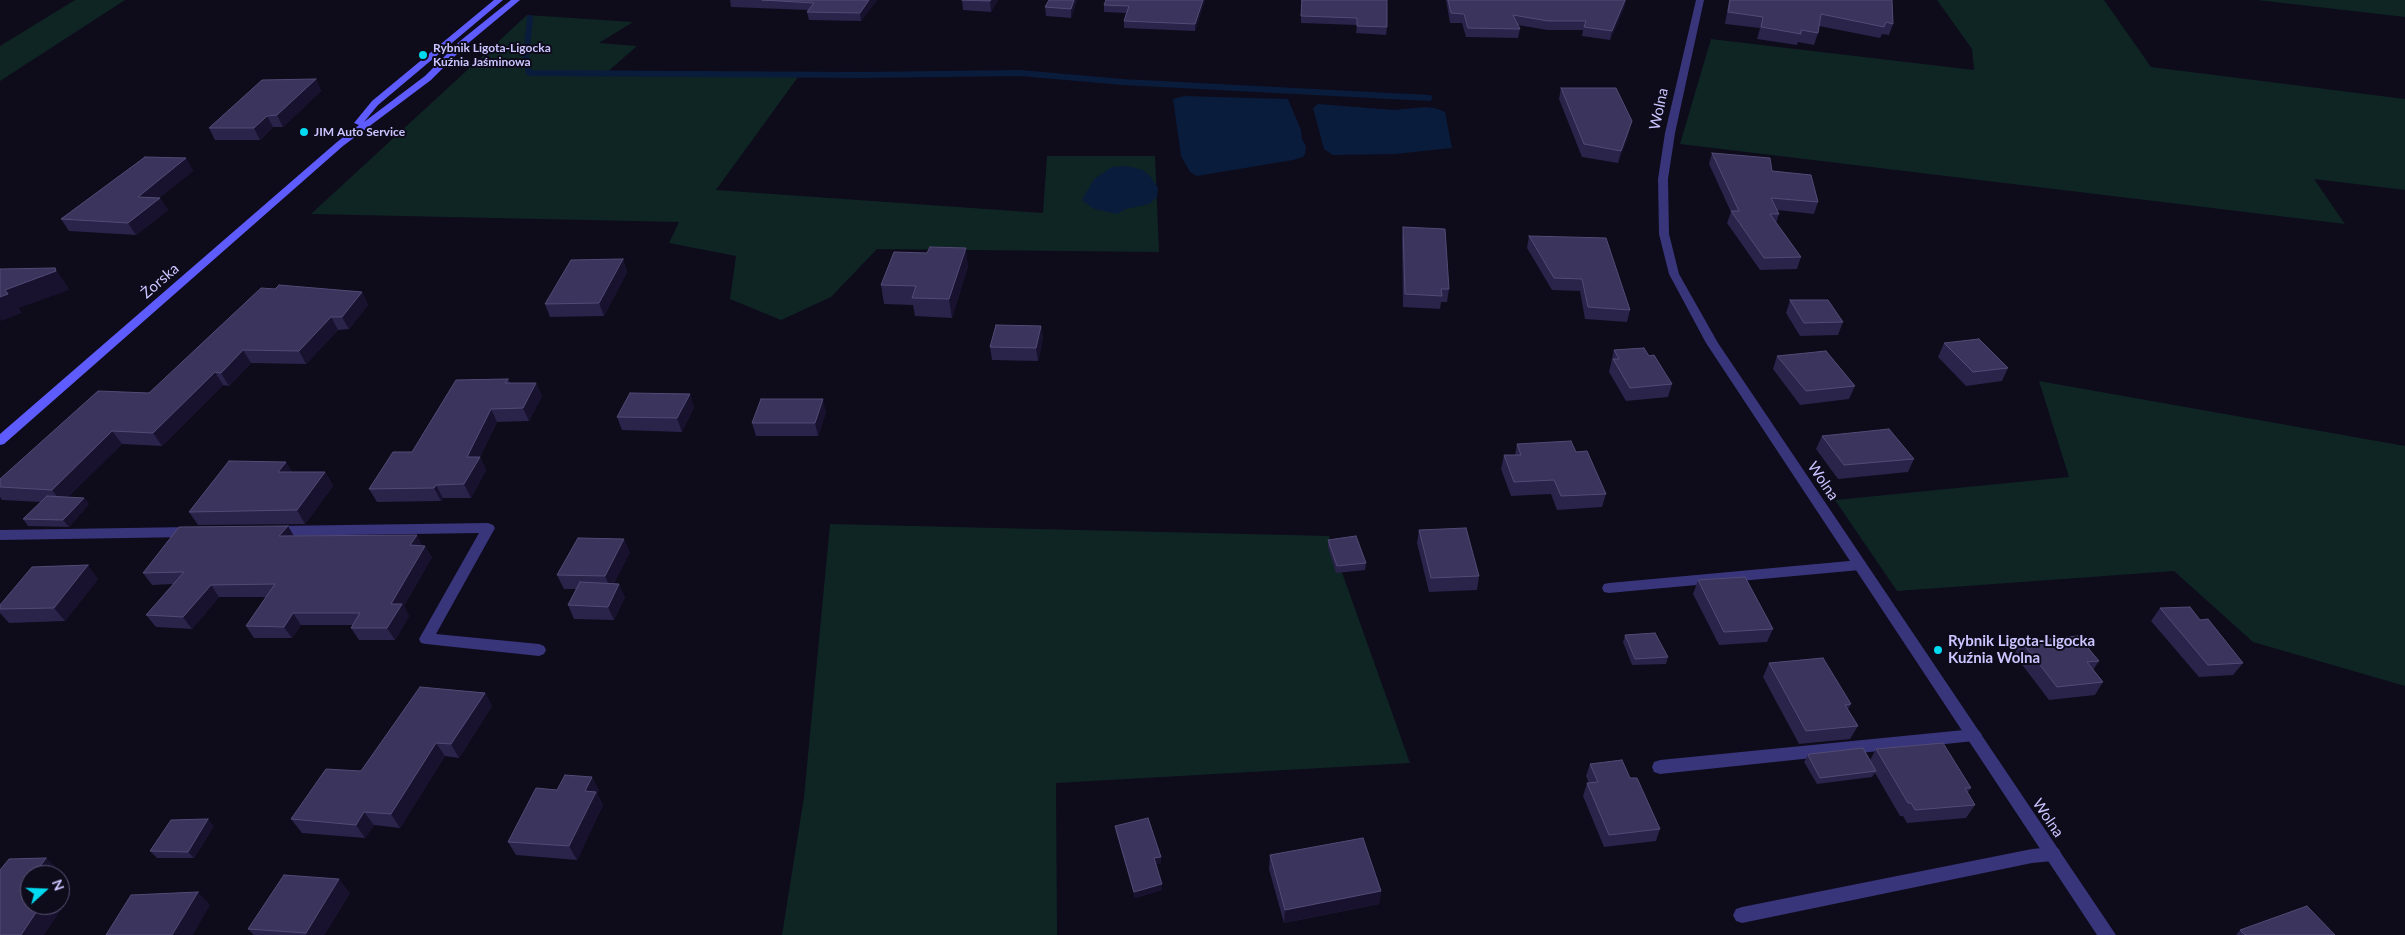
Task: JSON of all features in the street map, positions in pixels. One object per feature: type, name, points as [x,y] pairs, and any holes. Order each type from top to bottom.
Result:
[{"type":"main road","name":"Żorska","points":[[340,144],[376,104],[499,0]]},
{"type":"main road","name":"Żorska","points":[[0,441],[340,144],[428,78],[473,34],[516,0]]},
{"type":"street","name":"Wolna","points":[[1700,0],[1670,133],[1664,170],[1663,220],[1670,262],[1682,292],[1712,343],[2107,935]]},
{"type":"street","points":[[259,532],[488,528],[426,639],[539,650]]},
{"type":"street","points":[[0,535],[199,532]]},
{"type":"street","points":[[1609,588],[1860,565]]},
{"type":"street","points":[[1660,766],[1974,735]]},
{"type":"street","points":[[1742,915],[2032,856],[2053,854]]},
{"type":"green space","points":[[75,0],[125,0],[0,81],[0,46]]},
{"type":"green space","points":[[1937,0],[2104,0],[2151,67],[2405,99],[2405,190],[2314,179],[2345,224],[1680,144],[1711,39],[1974,70],[1972,49]]},
{"type":"green space","points":[[2257,0],[2405,0],[2405,17]]},
{"type":"green space","points":[[527,15],[633,22],[599,43],[637,46],[605,74],[798,77],[716,190],[1043,213],[1047,156],[1155,156],[1159,252],[877,249],[831,297],[781,320],[730,299],[736,256],[669,243],[679,222],[311,214]]},
{"type":"green space","points":[[2039,381],[2405,446],[2405,686],[2253,642],[2174,571],[1897,591],[1835,500],[2069,477]]},
{"type":"green space","points":[[830,524],[1329,536],[1410,763],[1056,783],[1057,935],[782,935],[804,797]]},
{"type":"water","points":[[1184,96],[1288,99],[1306,146],[1305,154],[1303,157],[1293,160],[1197,176],[1190,172],[1181,156],[1173,99]]},
{"type":"water","points":[[1318,104],[1394,110],[1435,108],[1445,112],[1452,148],[1395,154],[1333,155],[1324,149],[1313,108]]},
{"type":"water","points":[[1127,166],[1143,170],[1150,176],[1158,188],[1157,197],[1149,204],[1126,209],[1117,214],[1094,209],[1082,200],[1094,179],[1112,167]]},
{"type":"building","points":[[762,0],[869,0],[860,13],[807,12],[814,3]]},
{"type":"building","points":[[1049,0],[1074,0],[1071,9],[1045,7]]},
{"type":"building","points":[[1106,0],[1203,0],[1195,24],[1124,21],[1129,6],[1104,5]]},
{"type":"building","points":[[1302,0],[1387,0],[1387,27],[1357,26],[1357,18],[1301,16]]},
{"type":"building","points":[[1448,0],[1625,0],[1612,31],[1584,27],[1586,21],[1548,21],[1513,15],[1520,29],[1468,28],[1464,14],[1451,13]]},
{"type":"building","points":[[1730,0],[1892,0],[1893,24],[1886,22],[1884,27],[1821,14],[1818,33],[1801,30],[1801,34],[1761,27],[1763,17],[1728,12]]},
{"type":"building","points":[[316,79],[277,115],[267,116],[254,128],[209,128],[262,80]]},
{"type":"building","points":[[1561,88],[1616,88],[1632,121],[1621,151],[1584,144]]},
{"type":"building","points":[[1712,153],[1770,158],[1772,171],[1811,175],[1818,202],[1771,198],[1779,214],[1770,214],[1801,257],[1764,258],[1731,211],[1739,211]]},
{"type":"building","points":[[145,157],[186,158],[138,197],[160,198],[128,223],[61,219]]},
{"type":"building","points":[[1403,227],[1445,229],[1449,289],[1441,289],[1442,296],[1405,294]]},
{"type":"building","points":[[1529,236],[1606,238],[1630,310],[1588,307],[1582,279],[1554,278]]},
{"type":"building","points":[[930,247],[966,248],[949,299],[912,298],[916,286],[881,285],[894,252],[927,253]]},
{"type":"building","points":[[623,259],[599,303],[545,304],[571,260]]},
{"type":"building","points":[[55,268],[56,271],[5,290],[8,294],[0,297],[0,269]]},
{"type":"building","points":[[279,285],[362,292],[342,317],[331,317],[299,351],[243,350],[221,373],[215,372],[153,433],[112,431],[52,490],[0,487],[0,479],[98,391],[149,393],[261,288],[275,289]]},
{"type":"building","points":[[1790,300],[1828,300],[1843,322],[1804,323]]},
{"type":"building","points":[[996,325],[1041,326],[1036,348],[990,347]]},
{"type":"building","points":[[1979,339],[2008,368],[1973,372],[1944,343]]},
{"type":"building","points":[[1644,348],[1649,356],[1654,355],[1672,384],[1630,388],[1613,359],[1619,359],[1614,350]]},
{"type":"building","points":[[1826,351],[1855,386],[1806,391],[1777,356]]},
{"type":"building","points":[[508,379],[505,383],[536,383],[523,408],[491,409],[467,457],[480,457],[464,484],[436,485],[434,488],[369,489],[393,452],[412,452],[456,380]]},
{"type":"building","points":[[630,393],[690,394],[677,418],[617,417]]},
{"type":"building","points":[[761,399],[823,399],[815,423],[752,423]]},
{"type":"building","points":[[1889,429],[1914,459],[1844,465],[1822,436]]},
{"type":"building","points":[[1571,441],[1576,452],[1587,451],[1606,494],[1561,496],[1554,480],[1514,482],[1504,455],[1521,455],[1517,444]]},
{"type":"building","points":[[229,461],[286,462],[278,472],[325,472],[297,510],[189,512]]},
{"type":"building","points":[[47,496],[84,498],[63,520],[23,519]]},
{"type":"building","points":[[288,526],[279,536],[417,535],[410,545],[425,546],[391,604],[402,604],[387,628],[351,628],[360,613],[293,613],[284,627],[246,626],[275,584],[211,585],[183,617],[146,615],[184,572],[143,573],[179,527]]},
{"type":"building","points":[[1466,528],[1479,576],[1431,578],[1419,530]]},
{"type":"building","points":[[1356,536],[1366,563],[1337,566],[1328,540]]},
{"type":"building","points":[[578,538],[624,539],[605,576],[557,575]]},
{"type":"building","points":[[88,565],[54,608],[0,609],[0,605],[32,567]]},
{"type":"building","points":[[1745,577],[1773,629],[1724,632],[1698,580]]},
{"type":"building","points":[[580,582],[619,584],[608,607],[568,605]]},
{"type":"building","points":[[2190,607],[2200,620],[2208,619],[2243,663],[2208,665],[2160,608]]},
{"type":"building","points":[[1655,633],[1668,657],[1635,659],[1625,635]]},
{"type":"building","points":[[2078,636],[2099,661],[2087,662],[2103,682],[2057,687],[2022,642]]},
{"type":"building","points":[[1823,658],[1851,704],[1845,705],[1858,726],[1806,731],[1769,663]]},
{"type":"building","points":[[420,687],[485,693],[451,744],[436,743],[391,814],[364,812],[356,825],[291,819],[326,769],[361,771]]},
{"type":"building","points":[[1943,743],[1971,788],[1965,788],[1975,805],[1915,810],[1911,803],[1908,803],[1876,749]]},
{"type":"building","points":[[1863,748],[1876,771],[1820,778],[1808,755],[1810,754]]},
{"type":"building","points":[[1622,760],[1630,778],[1637,778],[1660,829],[1609,835],[1587,783],[1598,782],[1590,764]]},
{"type":"building","points":[[565,775],[592,777],[585,791],[596,792],[569,846],[508,842],[536,788],[557,790]]},
{"type":"building","points":[[1148,818],[1161,857],[1154,858],[1162,884],[1134,892],[1115,826]]},
{"type":"building","points":[[208,819],[188,852],[150,851],[171,820]]},
{"type":"building","points":[[1363,838],[1381,891],[1285,910],[1270,855]]},
{"type":"building","points":[[46,858],[41,865],[20,865],[20,915],[34,915],[21,935],[0,935],[0,870],[9,859]]},
{"type":"building","points":[[284,875],[339,879],[306,933],[248,929]]},
{"type":"building","points":[[198,892],[172,935],[106,935],[131,895]]},
{"type":"building","points":[[2307,906],[2335,935],[2245,935],[2240,930]]},
{"type":"waterway","points":[[530,18],[526,58],[529,73],[861,75],[1020,73],[1123,82],[1429,98]]},
{"type":"place","name":"Rybnik Ligota-Ligocka Kuźnia Jaśminowa","points":[[423,55]]},
{"type":"place","name":"JIM Auto Service","points":[[304,132]]},
{"type":"place","name":"Rybnik Ligota-Ligocka Kuźnia Wolna","points":[[1938,650]]}]
